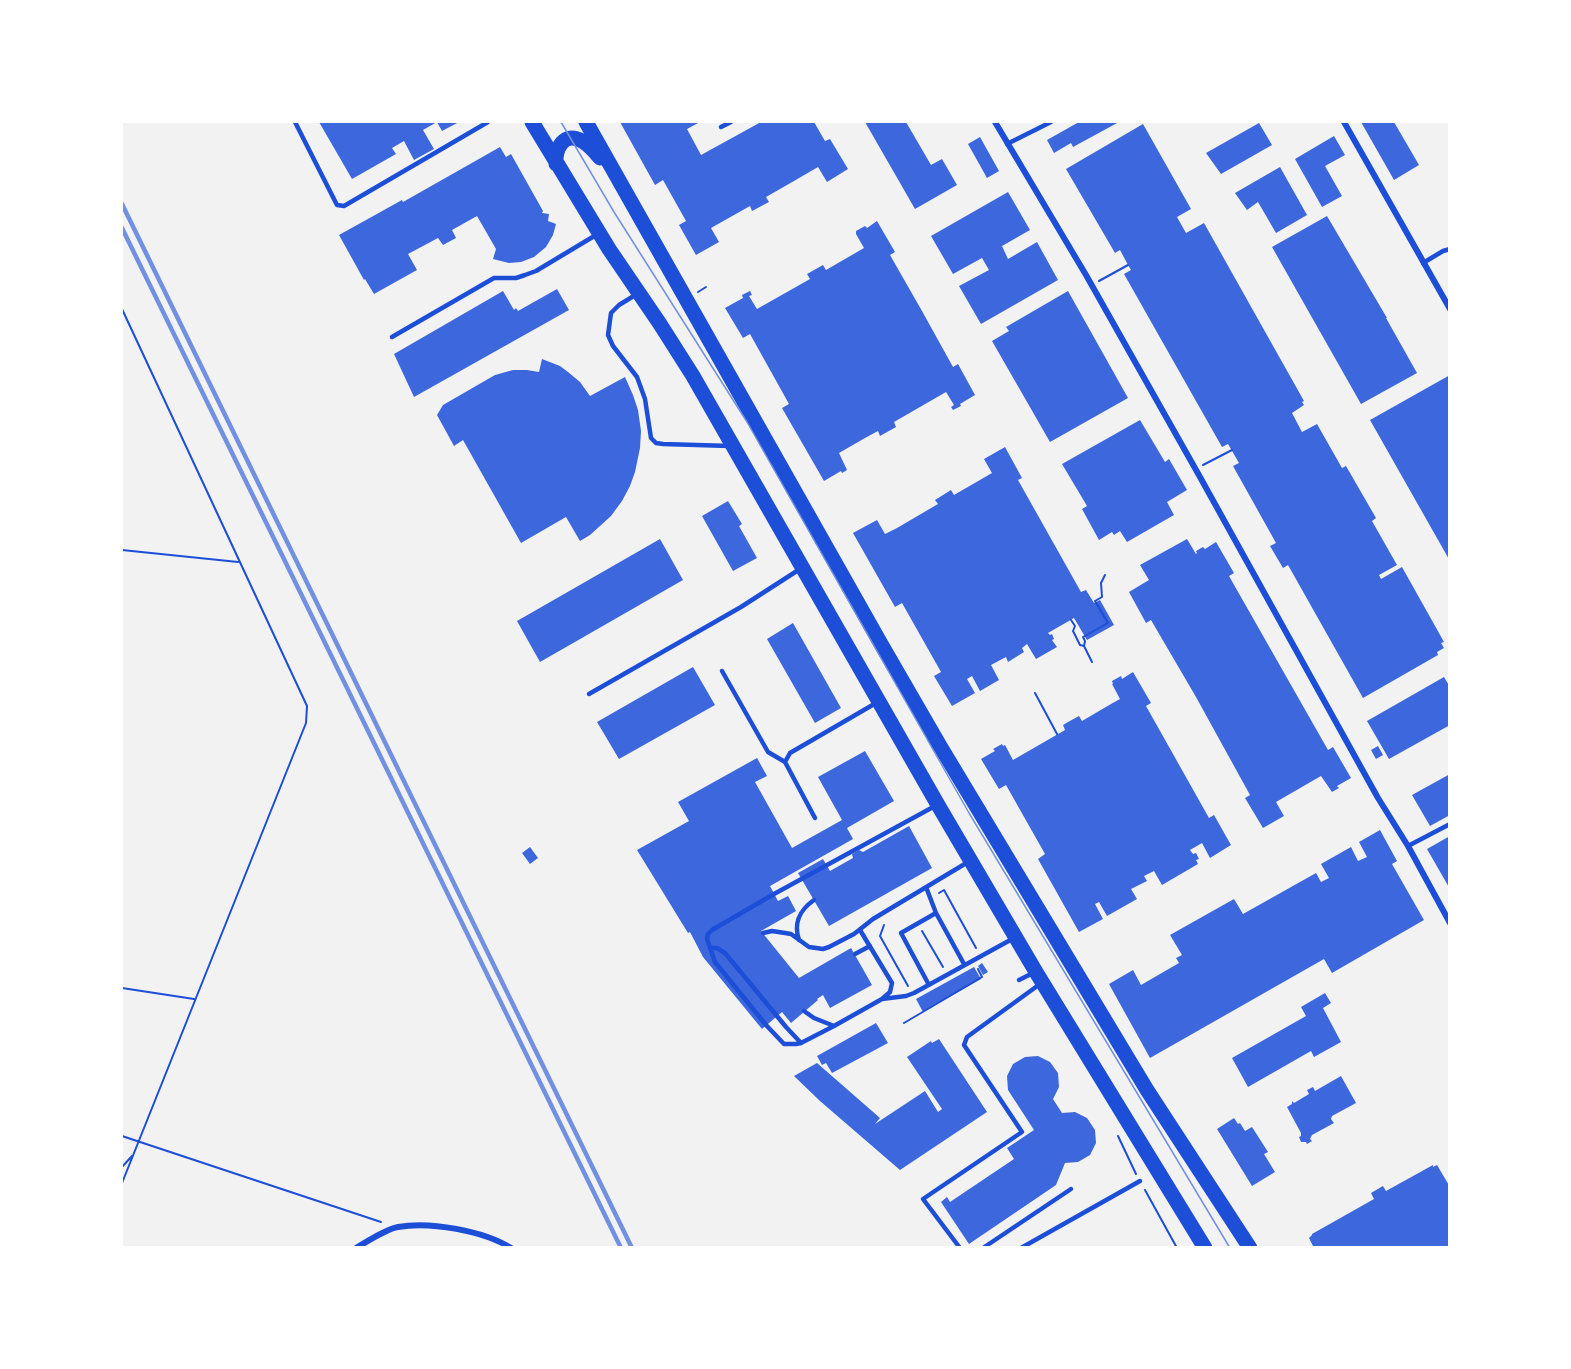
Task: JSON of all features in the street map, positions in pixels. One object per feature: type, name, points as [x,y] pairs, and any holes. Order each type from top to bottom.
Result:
[{"type":"main road","points":[[532,122],[599,234],[693,376],[970,861],[1205,1248]]},
{"type":"main road","points":[[586,122],[940,746],[1147,1090],[1250,1248]]},
{"type":"main road","points":[[556,164],[555,156],[558,146],[570,137],[584,142],[615,173]]},
{"type":"street","points":[[995,122],[1091,284],[1377,798],[1408,846],[1449,923]]},
{"type":"street","points":[[1344,122],[1449,309]]},
{"type":"street","points":[[356,1248],[396,1227],[421,1225],[472,1232],[504,1243],[511,1248]]},
{"type":"lane","points":[[295,122],[337,206],[344,206],[488,122]]},
{"type":"lane","points":[[721,127],[731,122]]},
{"type":"lane","points":[[1007,144],[1052,122]]},
{"type":"lane","points":[[392,337],[494,278],[516,278],[536,271],[599,234]]},
{"type":"lane","points":[[1423,262],[1449,249]]},
{"type":"lane","points":[[639,293],[619,305],[611,313],[608,335],[637,376],[645,399],[651,438],[663,444],[732,446]]},
{"type":"lane","points":[[590,694],[741,607],[802,567]]},
{"type":"lane","points":[[722,671],[768,752],[785,762],[815,818]]},
{"type":"lane","points":[[785,762],[790,753],[878,701]]},
{"type":"lane","points":[[860,930],[892,983],[890,992],[882,999],[834,1026],[796,1044],[784,1044],[777,1037],[715,962],[707,939],[712,930],[774,894],[938,805]]},
{"type":"lane","points":[[1408,846],[1449,824]]},
{"type":"lane","points":[[763,933],[772,931],[785,933],[809,947],[823,949],[854,934],[873,918],[970,861]]},
{"type":"lane","points":[[926,887],[936,913],[964,964]]},
{"type":"lane","points":[[799,940],[797,928],[800,916],[806,906],[814,900]]},
{"type":"lane","points":[[929,985],[901,933],[936,913]]},
{"type":"lane","points":[[882,999],[906,996],[1015,937]]},
{"type":"lane","points":[[855,954],[870,946]]},
{"type":"lane","points":[[711,948],[717,948],[725,953],[801,1043]]},
{"type":"lane","points":[[1019,980],[1039,977]]},
{"type":"lane","points":[[960,1248],[923,1200],[1022,1132],[964,1046],[967,1036],[1039,977]]},
{"type":"lane","points":[[804,1011],[834,1026]]},
{"type":"lane","points":[[1021,1248],[1140,1181]]},
{"type":"lane","points":[[983,1248],[1071,1189]]},
{"type":"path","points":[[1091,284],[1128,265]]},
{"type":"path","points":[[698,292],[706,287]]},
{"type":"path","points":[[122,309],[307,706],[306,723],[122,1183]]},
{"type":"path","points":[[1196,470],[1232,450]]},
{"type":"path","points":[[122,550],[238,562]]},
{"type":"path","points":[[1092,662],[1084,646],[1083,637],[1108,623],[1095,601],[1102,597],[1101,583],[1105,575]]},
{"type":"path","points":[[1071,620],[1075,626],[1073,631],[1080,645],[1084,646]]},
{"type":"path","points":[[1035,693],[1057,734]]},
{"type":"path","points":[[934,896],[944,890],[977,950]]},
{"type":"path","points":[[922,930],[943,968]]},
{"type":"path","points":[[904,1023],[982,977],[976,966]]},
{"type":"path","points":[[122,988],[194,999]]},
{"type":"path","points":[[122,1136],[396,1227]]},
{"type":"path","points":[[122,1167],[133,1155]]},
{"type":"path","points":[[1146,1192],[1177,1248]]},
{"type":"building","points":[[319,122],[437,122],[423,130],[434,149],[414,160],[404,141],[392,148],[396,154],[352,179]]},
{"type":"building","points":[[437,122],[459,122],[442,131]]},
{"type":"building","points":[[620,122],[700,122],[687,129],[701,155],[761,122],[814,122],[825,141],[830,139],[848,169],[827,182],[818,167],[766,197],[769,202],[752,211],[750,206],[711,228],[719,242],[696,255],[679,225],[686,221],[663,180],[655,185]]},
{"type":"building","points":[[865,122],[906,122],[931,165],[942,159],[957,185],[915,209]]},
{"type":"building","points":[[1079,122],[1119,122],[1073,147],[1071,143],[1054,153],[1047,140]]},
{"type":"building","points":[[1361,122],[1394,122],[1419,165],[1394,180]]},
{"type":"building","points":[[1259,123],[1272,145],[1221,174],[1206,153]]},
{"type":"building","points":[[1143,124],[1191,209],[1177,217],[1186,233],[1204,223],[1304,401],[1302,402],[1304,405],[1292,413],[1302,432],[1317,424],[1342,468],[1346,466],[1376,518],[1372,521],[1397,565],[1379,575],[1381,579],[1402,567],[1444,642],[1441,643],[1444,648],[1437,652],[1438,655],[1363,698],[1288,565],[1283,568],[1270,546],[1276,543],[1233,466],[1239,463],[1228,444],[1222,447],[1124,274],[1131,270],[1120,250],[1115,253],[1066,169]]},
{"type":"building","points":[[1334,136],[1345,155],[1325,166],[1342,196],[1322,207],[1295,159]]},
{"type":"building","points":[[980,137],[999,171],[987,178],[968,144]]},
{"type":"building","points":[[500,147],[506,157],[511,154],[543,211],[542,213],[549,214],[548,221],[556,224],[546,247],[534,257],[521,262],[509,263],[493,259],[496,249],[477,216],[452,230],[456,238],[443,245],[438,238],[408,254],[417,270],[374,294],[339,235]]},
{"type":"building","points":[[1280,167],[1307,215],[1276,233],[1258,202],[1247,210],[1235,193]]},
{"type":"building","points":[[1008,192],[1030,230],[1002,246],[1008,259],[1037,242],[1058,280],[981,324],[959,286],[989,270],[982,258],[953,274],[931,236]]},
{"type":"building","points":[[1327,216],[1417,373],[1361,404],[1272,247]]},
{"type":"building","points":[[877,221],[895,252],[890,255],[953,367],[958,364],[975,395],[953,410],[951,407],[954,405],[946,392],[894,422],[896,427],[880,436],[878,431],[865,438],[839,453],[847,470],[824,481],[782,408],[789,404],[750,334],[743,338],[725,308],[743,298],[742,295],[750,291],[752,295],[749,296],[757,309],[810,279],[807,274],[823,265],[826,270],[864,248],[856,231],[865,226],[867,228]]},
{"type":"building","points":[[557,289],[569,310],[414,397],[394,354],[503,291],[514,310],[516,308],[518,311]]},
{"type":"building","points":[[1068,291],[1128,398],[1050,442],[992,341],[1009,331],[1006,327]]},
{"type":"building","points":[[542,359],[568,372],[580,382],[590,396],[625,377],[638,410],[641,431],[640,448],[630,486],[611,516],[580,541],[566,517],[521,543],[463,440],[454,446],[437,415],[443,405],[495,375],[513,370],[539,372]]},
{"type":"building","points":[[1450,375],[1450,561],[1370,420]]},
{"type":"building","points":[[1140,420],[1165,462],[1169,459],[1187,490],[1167,502],[1174,515],[1127,542],[1120,531],[1114,535],[1112,532],[1099,540],[1082,509],[1087,506],[1062,464]]},
{"type":"building","points":[[1005,447],[1022,478],[1018,480],[1081,592],[1086,590],[1094,603],[1100,600],[1114,625],[1087,640],[1074,618],[1048,633],[1052,634],[1054,639],[1052,640],[1057,647],[1036,659],[1027,644],[1022,648],[1024,652],[1008,662],[1006,657],[991,665],[999,680],[980,691],[972,676],[967,679],[975,693],[952,706],[934,676],[941,672],[902,603],[895,607],[853,533],[877,520],[885,534],[897,528],[938,504],[935,500],[951,490],[954,495],[992,473],[984,459]]},
{"type":"building","points":[[728,501],[742,524],[739,526],[757,558],[733,571],[702,516]]},
{"type":"building","points":[[660,539],[683,580],[540,662],[517,621]]},
{"type":"building","points":[[1187,539],[1196,554],[1196,551],[1203,547],[1205,549],[1216,542],[1234,573],[1229,576],[1328,750],[1333,747],[1351,778],[1337,786],[1339,788],[1332,792],[1321,776],[1276,802],[1284,816],[1263,828],[1245,798],[1250,795],[1196,697],[1151,620],[1146,623],[1129,592],[1149,580],[1140,565]]},
{"type":"building","points":[[793,623],[841,708],[815,723],[767,639]]},
{"type":"building","points":[[693,667],[715,705],[619,759],[597,722]]},
{"type":"building","points":[[1133,672],[1151,703],[1146,706],[1209,818],[1214,815],[1231,845],[1210,858],[1202,843],[1190,850],[1193,854],[1196,853],[1199,859],[1196,860],[1198,864],[1162,885],[1154,871],[1144,876],[1147,881],[1131,889],[1137,899],[1107,916],[1099,902],[1095,904],[1103,919],[1079,932],[1038,859],[1045,854],[1006,785],[999,789],[981,759],[1002,744],[1005,745],[1013,760],[1065,730],[1063,725],[1068,722],[1079,716],[1082,721],[1120,699],[1112,681],[1121,676],[1122,679]]},
{"type":"building","points":[[1444,677],[1450,687],[1450,725],[1389,759],[1367,721]]},
{"type":"building","points":[[1378,746],[1383,755],[1376,759],[1371,750]]},
{"type":"building","points":[[865,751],[894,801],[847,828],[853,839],[770,886],[778,901],[788,896],[796,911],[761,931],[799,978],[851,948],[872,985],[830,1008],[823,995],[791,1023],[782,1012],[762,1029],[703,957],[690,932],[688,933],[637,850],[689,821],[678,802],[757,758],[767,776],[755,782],[792,848],[842,820],[818,777]]},
{"type":"building","points":[[1450,774],[1450,815],[1430,826],[1412,795]]},
{"type":"building","points":[[909,826],[932,868],[829,926],[798,873],[823,859],[830,871],[853,858],[852,854],[859,850],[863,852]]},
{"type":"building","points":[[1380,830],[1397,861],[1392,864],[1424,920],[1332,973],[1324,959],[1150,1058],[1109,984],[1133,970],[1141,985],[1179,963],[1176,958],[1182,955],[1170,935],[1234,899],[1243,914],[1316,873],[1321,882],[1329,878],[1321,864],[1351,847],[1358,861],[1367,857],[1359,842]]},
{"type":"building","points":[[1450,836],[1450,889],[1427,849]]},
{"type":"building","points":[[530,847],[538,858],[530,864],[522,853]]},
{"type":"building","points":[[982,963],[988,972],[983,975],[978,966]]},
{"type":"building","points":[[974,967],[981,979],[923,1012],[916,999]]},
{"type":"building","points":[[1325,993],[1331,1003],[1323,1008],[1341,1042],[1314,1057],[1311,1051],[1248,1087],[1232,1058],[1306,1016],[1301,1007]]},
{"type":"building","points":[[876,1023],[888,1043],[832,1073],[826,1063],[822,1065],[817,1056]]},
{"type":"building","points":[[939,1039],[987,1112],[900,1170],[794,1076],[817,1063],[880,1118],[875,1124],[925,1091],[938,1112],[942,1109],[907,1057],[931,1041],[932,1043]]},
{"type":"building","points":[[1038,1056],[1050,1062],[1058,1073],[1059,1087],[1053,1099],[1062,1113],[1075,1112],[1087,1118],[1095,1130],[1096,1143],[1090,1155],[1078,1162],[1065,1163],[1056,1185],[969,1244],[941,1202],[947,1197],[950,1202],[1014,1159],[1007,1148],[1034,1130],[1008,1090],[1007,1076],[1013,1064],[1025,1057]]},
{"type":"building","points":[[1341,1076],[1356,1103],[1332,1116],[1334,1123],[1312,1135],[1310,1139],[1312,1141],[1307,1144],[1301,1142],[1299,1137],[1301,1133],[1287,1107],[1292,1104],[1292,1101],[1294,1103],[1309,1094],[1307,1090],[1313,1087],[1315,1091]]},
{"type":"building","points":[[1234,1118],[1245,1131],[1252,1127],[1268,1152],[1264,1154],[1275,1172],[1252,1186],[1217,1129]]},
{"type":"building","points":[[1433,1165],[1433,1167],[1437,1165],[1450,1187],[1450,1248],[1314,1248],[1309,1238],[1312,1234],[1374,1199],[1371,1193],[1383,1186],[1386,1191]]},
{"type":"tram line","points":[[561,122],[614,212],[747,422],[969,813],[1230,1248]]},
{"type":"railway","points":[[122,204],[632,1248]]},
{"type":"railway","points":[[122,228],[621,1248]]}]
